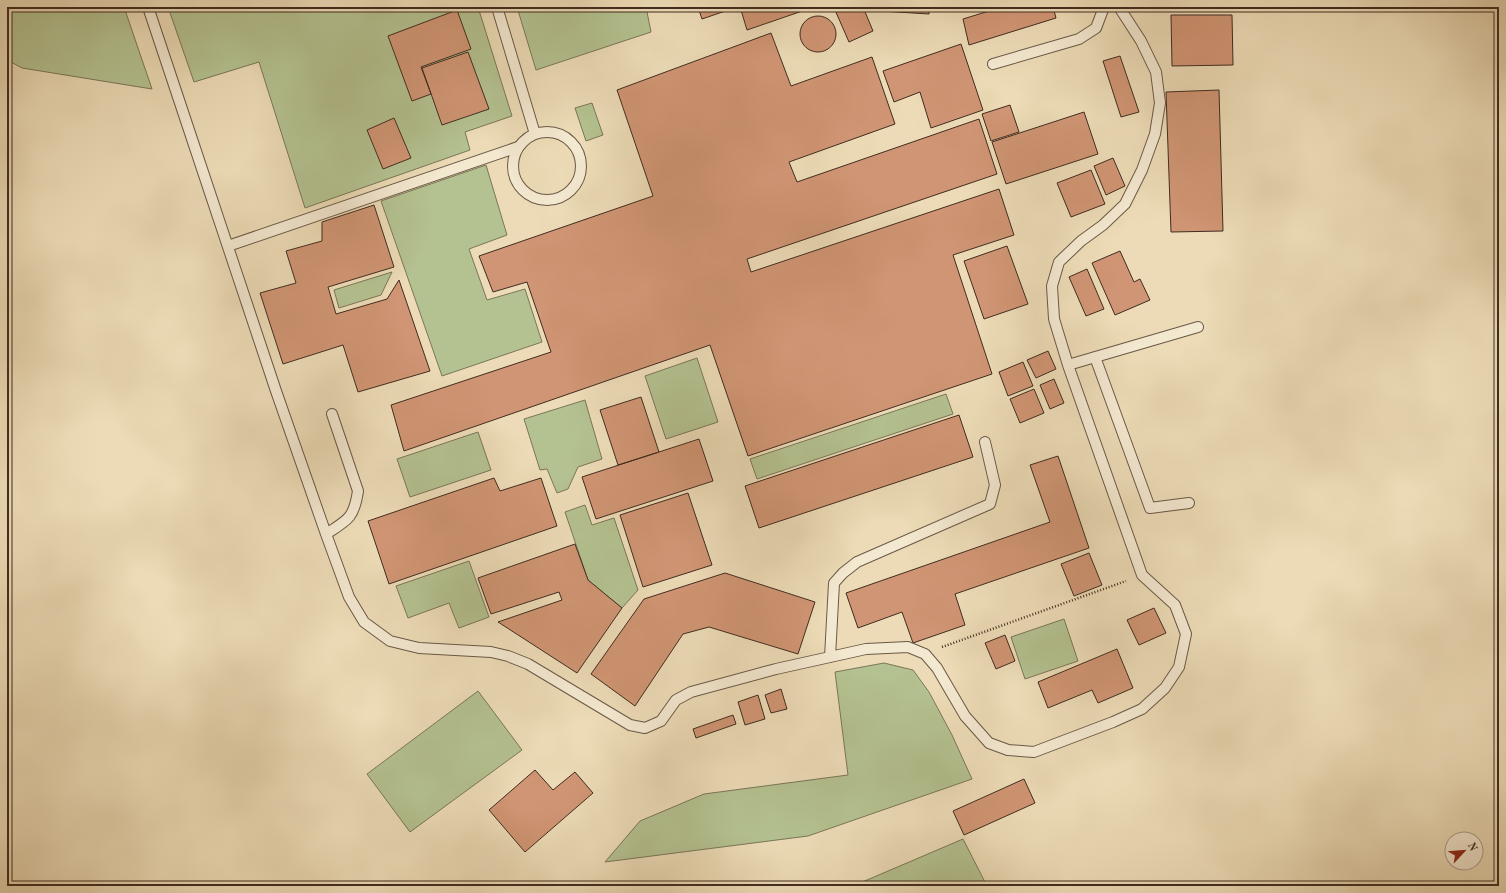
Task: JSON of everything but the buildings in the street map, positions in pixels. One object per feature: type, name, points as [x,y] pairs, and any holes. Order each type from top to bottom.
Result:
[{"type":"lane","points":[[148,7],[274,384],[326,534],[349,597],[364,622],[390,641],[419,648],[491,652],[508,656],[528,664],[630,725],[645,728],[661,721],[676,700],[691,692],[776,669],[866,649],[908,647],[925,654],[937,668],[965,716],[989,743],[1008,750],[1034,752],[1142,709],[1165,688],[1179,667],[1186,634],[1175,605],[1142,575],[1068,365],[1054,320],[1052,286],[1059,262],[1080,241],[1103,225],[1126,204],[1142,170],[1155,134],[1160,103],[1156,72],[1141,41],[1118,7]]},
{"type":"lane","points":[[497,7],[535,134]]},
{"type":"lane","points":[[994,64],[1079,40],[1096,28],[1104,7]]},
{"type":"lane","points":[[546,132],[557,134],[567,139],[575,147],[581,168],[573,189],[564,196],[553,200],[542,200],[531,197],[522,190],[516,180],[513,170],[514,158],[518,148],[525,140],[535,134],[546,132]]},
{"type":"lane","points":[[228,246],[518,148]]},
{"type":"lane","points":[[1068,365],[1198,327]]},
{"type":"lane","points":[[1096,357],[1150,508],[1189,503]]},
{"type":"lane","points":[[326,534],[348,520],[353,513],[358,491],[332,414]]},
{"type":"lane","points":[[830,657],[834,583],[843,573],[857,562],[990,504],[995,485],[985,442]]},
{"type":"path","points":[[925,654],[1142,575]]},
{"type":"green space","points":[[7,7],[124,7],[152,89],[22,68],[7,60]]},
{"type":"green space","points":[[168,7],[478,7],[512,116],[465,132],[470,150],[305,208],[259,62],[194,82]]},
{"type":"green space","points":[[517,7],[646,7],[651,32],[536,70]]},
{"type":"green space","points":[[592,103],[603,135],[586,141],[575,108]]},
{"type":"green space","points":[[486,165],[507,235],[469,249],[487,300],[525,289],[542,342],[442,376],[381,201]]},
{"type":"green space","points":[[392,272],[381,295],[339,308],[334,290]]},
{"type":"green space","points":[[697,358],[718,422],[666,439],[645,376]]},
{"type":"green space","points":[[946,394],[953,414],[757,479],[750,459]]},
{"type":"green space","points":[[585,400],[602,459],[578,467],[568,489],[557,493],[547,469],[540,470],[524,419]]},
{"type":"green space","points":[[478,432],[491,470],[410,497],[397,459]]},
{"type":"green space","points":[[585,505],[592,525],[614,518],[638,590],[622,608],[588,580],[565,512]]},
{"type":"green space","points":[[469,561],[489,617],[459,628],[449,603],[408,618],[396,586]]},
{"type":"green space","points":[[1064,619],[1078,661],[1025,679],[1011,637]]},
{"type":"green space","points":[[884,663],[913,670],[929,692],[952,735],[972,779],[808,836],[605,862],[640,821],[704,794],[848,775],[835,672]]},
{"type":"green space","points":[[478,691],[522,750],[410,832],[367,774]]},
{"type":"green space","points":[[963,839],[987,886],[853,886]]}]
